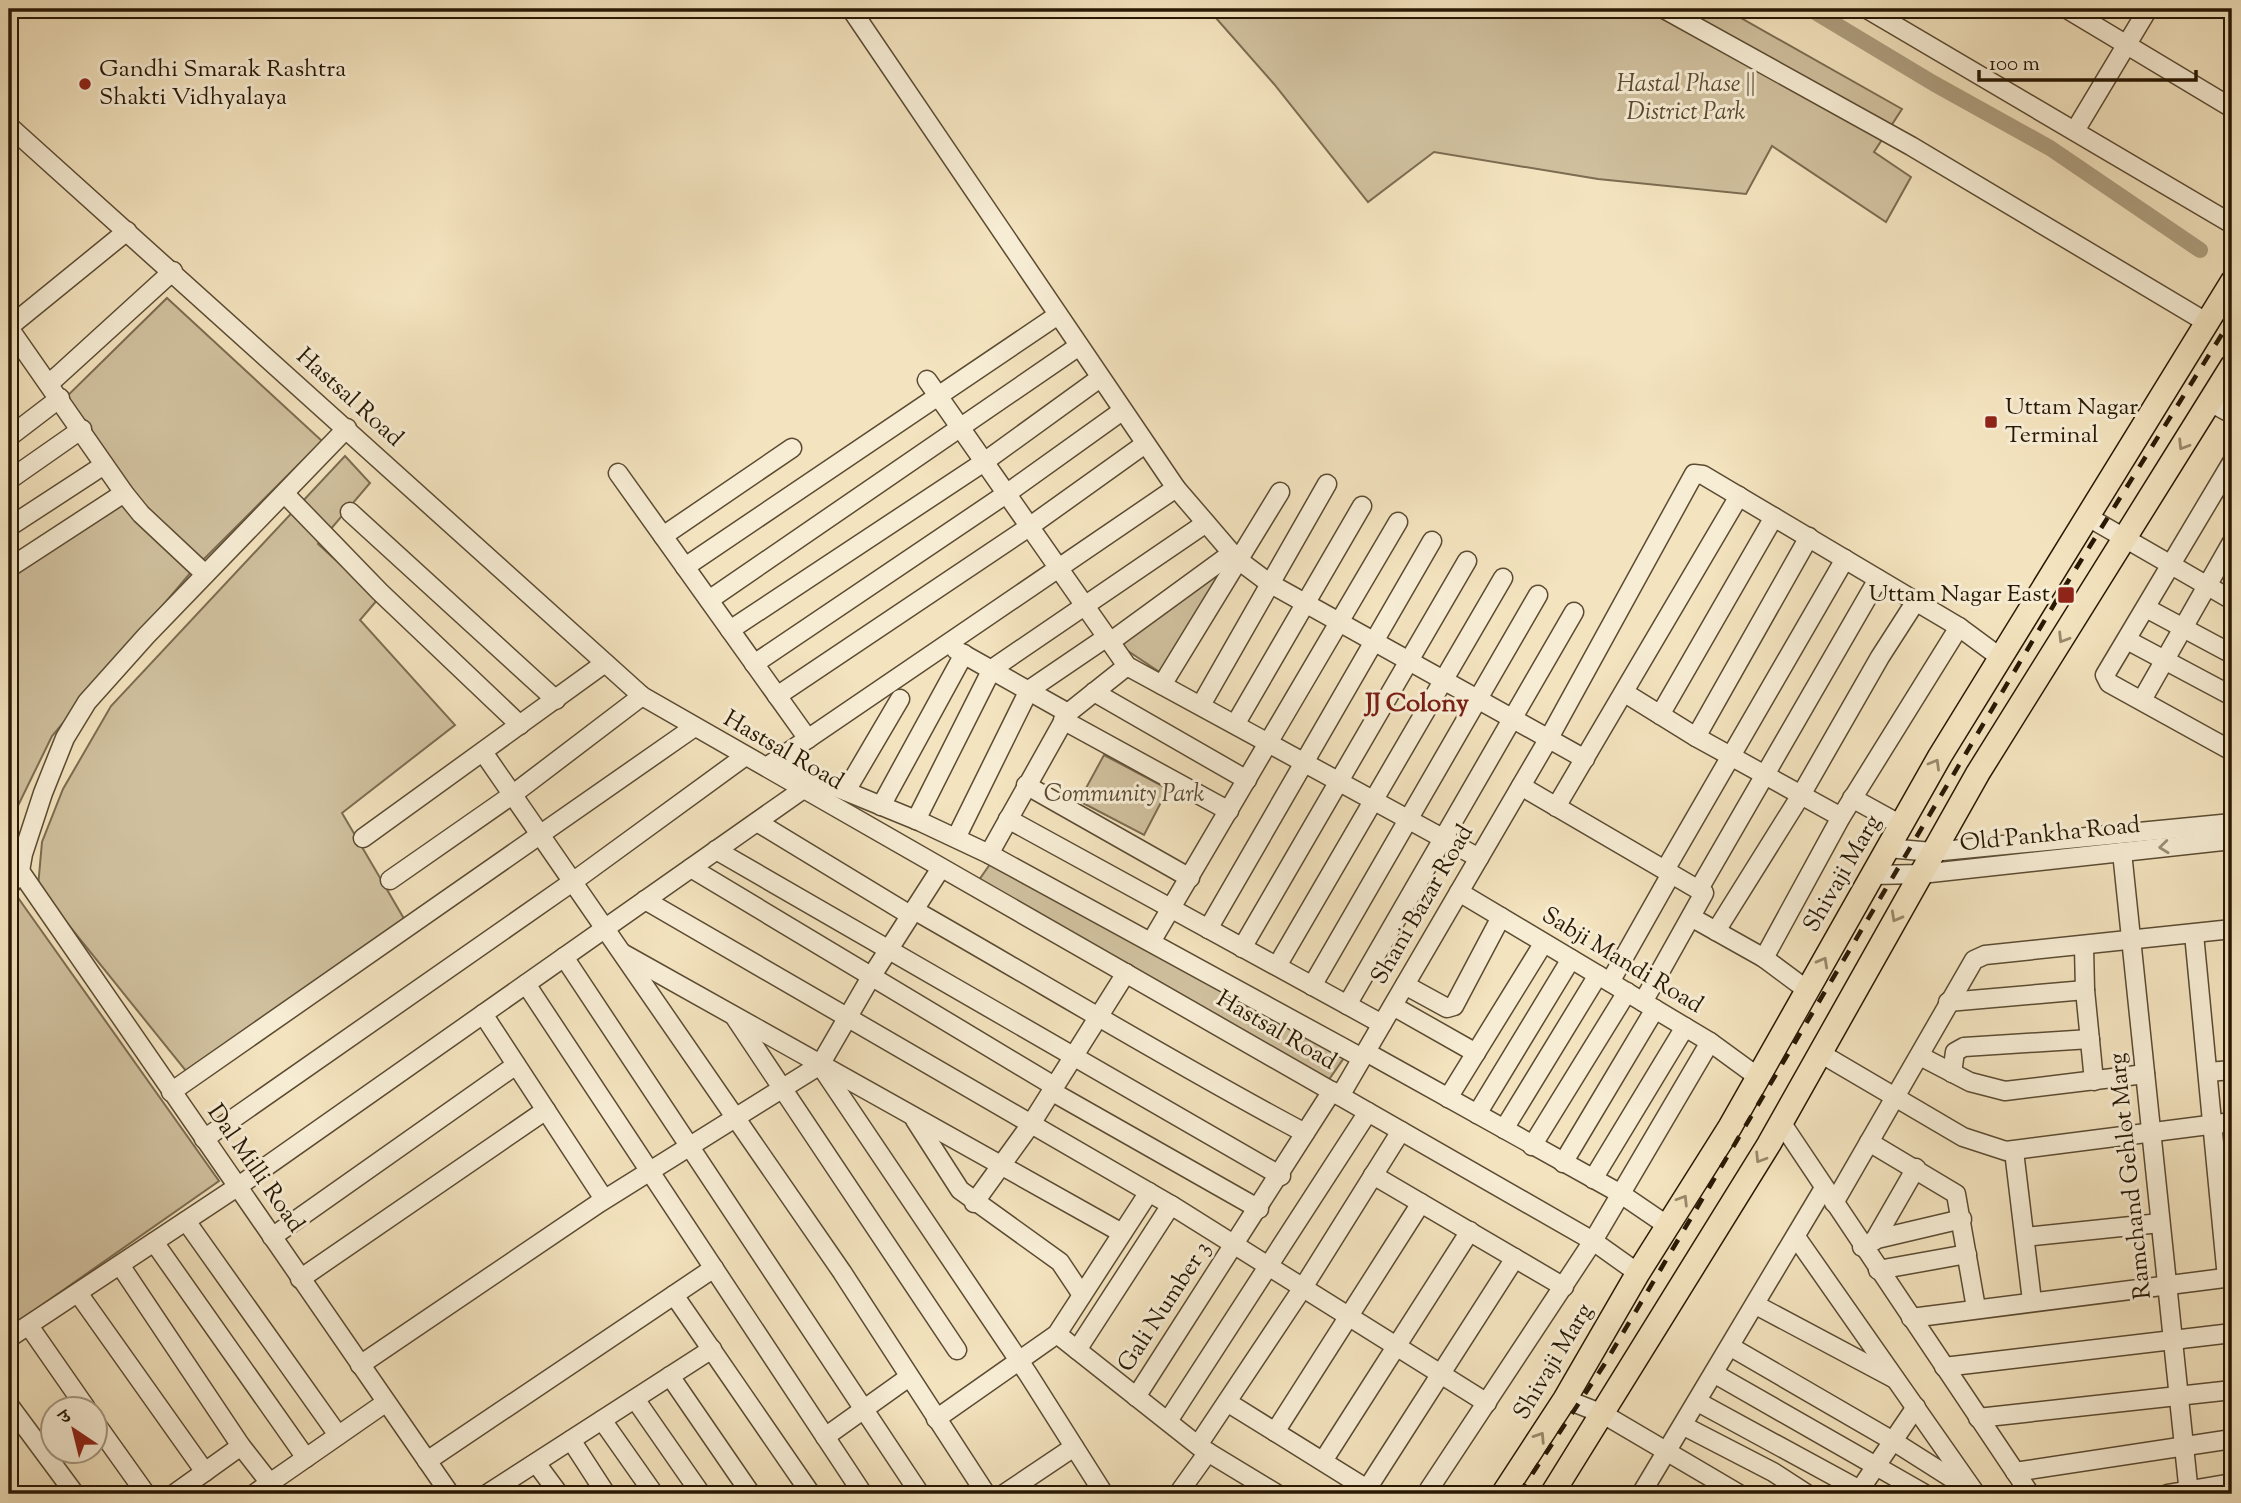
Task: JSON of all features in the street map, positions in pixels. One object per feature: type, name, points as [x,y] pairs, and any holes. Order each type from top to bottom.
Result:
[{"type":"main road","name":"Shivaji Marg","points":[[1503,1494],[1565,1399],[1638,1273],[1758,1077],[1901,825],[2232,282]]},
{"type":"main road","points":[[1552,1494],[1781,1122],[1932,852],[2232,366]]},
{"type":"street","points":[[851,9],[1145,444],[1176,488],[1234,556],[1269,583],[1585,759]]},
{"type":"street","points":[[1664,9],[1911,146],[2206,322]]},
{"type":"street","points":[[1867,9],[2232,224]]},
{"type":"street","points":[[1883,9],[2195,194],[2232,208]]},
{"type":"street","points":[[2067,9],[2232,108]]},
{"type":"street","points":[[2080,124],[2148,9]]},
{"type":"street","name":"Hastsal Road","points":[[9,126],[642,696],[744,757],[769,765],[802,790],[1593,1241],[1638,1273]]},
{"type":"street","points":[[127,230],[9,327],[124,493],[141,514],[205,574]]},
{"type":"street","points":[[9,437],[173,271]]},
{"type":"street","points":[[685,567],[1058,315]]},
{"type":"street","points":[[709,600],[1079,346]]},
{"type":"street","points":[[730,630],[984,462],[1100,378]]},
{"type":"street","points":[[927,380],[1128,666],[1270,741],[1304,764],[1373,803],[1479,858]]},
{"type":"street","points":[[2210,402],[2232,414]]},
{"type":"street","points":[[754,664],[1006,494],[1122,411]]},
{"type":"street","points":[[9,887],[20,871],[43,793],[75,720],[137,646],[347,428]]},
{"type":"street","points":[[9,480],[82,429]]},
{"type":"street","points":[[777,696],[1029,527],[1145,444]]},
{"type":"street","points":[[663,536],[792,448]]},
{"type":"street","points":[[2232,462],[2105,675],[2109,682],[2232,751]]},
{"type":"street","points":[[9,527],[104,465]]},
{"type":"street","points":[[618,473],[808,739]]},
{"type":"street","name":"Shani Bazar Road","points":[[1281,1176],[1305,1133],[1364,1055],[1460,892],[1549,738],[1691,477],[1703,475],[1739,496]]},
{"type":"street","points":[[1200,705],[1327,484]]},
{"type":"street","points":[[769,765],[1176,488]]},
{"type":"street","points":[[1162,685],[1234,556],[1280,492]]},
{"type":"street","points":[[9,568],[124,493]]},
{"type":"street","points":[[285,494],[373,585],[520,725]]},
{"type":"street","points":[[1556,807],[1739,496],[1959,627],[2001,658]]},
{"type":"street","points":[[1236,723],[1362,506]]},
{"type":"street","points":[[350,512],[556,700]]},
{"type":"street","points":[[1660,715],[1774,517]]},
{"type":"street","points":[[2088,517],[2232,600]]},
{"type":"street","points":[[1151,942],[1398,522]]},
{"type":"street","points":[[916,820],[992,670],[1206,523]]},
{"type":"street","points":[[1696,737],[1809,537]]},
{"type":"street","points":[[1208,929],[1432,541]]},
{"type":"street","points":[[2142,700],[2231,548]]},
{"type":"street","points":[[956,838],[1029,690],[1234,556]]},
{"type":"street","points":[[1504,1129],[1604,979],[1668,872],[1730,756],[1845,559]]},
{"type":"street","points":[[1242,948],[1467,561]]},
{"type":"street","points":[[1277,967],[1503,578]]},
{"type":"street","points":[[1699,888],[1878,579]]},
{"type":"street","points":[[1312,986],[1538,595]]},
{"type":"street","points":[[1717,931],[1916,601]]},
{"type":"street","points":[[2146,607],[2232,654]]},
{"type":"street","points":[[1346,1005],[1574,612]]},
{"type":"street","points":[[1764,958],[1840,817],[1959,627]]},
{"type":"street","points":[[2127,640],[2232,696]]},
{"type":"street","points":[[947,645],[1029,690],[1066,717],[1229,811]]},
{"type":"street","points":[[881,806],[964,654]]},
{"type":"street","points":[[363,838],[605,663]]},
{"type":"street","points":[[989,854],[1066,717],[1128,666]]},
{"type":"street","points":[[1094,692],[1247,780]]},
{"type":"street","points":[[1625,693],[1696,737],[1840,817]]},
{"type":"street","points":[[390,880],[512,794],[642,696]]},
{"type":"street","points":[[846,792],[900,699]]},
{"type":"street","points":[[172,1092],[693,728]]},
{"type":"street","points":[[483,752],[842,1272],[986,1494]]},
{"type":"street","points":[[204,1139],[572,882],[744,757]]},
{"type":"street","points":[[769,765],[916,820],[989,854],[1478,1114],[1621,1194],[1668,1226]]},
{"type":"street","points":[[1026,785],[1190,878]]},
{"type":"street","points":[[1521,786],[1699,888],[1704,895],[1642,1001],[1563,1163]]},
{"type":"street","points":[[9,1338],[237,1187],[802,790]]},
{"type":"street","points":[[1852,798],[1901,825]]},
{"type":"street","points":[[1008,819],[1382,1024]]},
{"type":"street","points":[[757,822],[912,913],[1099,1015],[1226,1091],[1305,1133]]},
{"type":"street","name":"Old Pankha Road","points":[[1888,848],[1932,852],[2232,822]]},
{"type":"street","name":"Old Pankha Road","points":[[1872,875],[1921,874],[2232,839]]},
{"type":"street","points":[[716,850],[1281,1176]]},
{"type":"street","name":"Ramchand Gehlot Marg","points":[[2122,852],[2189,1493]]},
{"type":"street","points":[[691,868],[1053,1089],[1259,1209]]},
{"type":"street","points":[[360,1365],[604,1199],[737,1119],[820,1065],[846,1017],[941,869]]},
{"type":"street","name":"Dal Milli Road","points":[[20,871],[450,1494]]},
{"type":"street","name":"Sabji Mandi Road","points":[[1460,892],[1710,1042],[1758,1077]]},
{"type":"street","points":[[645,900],[1171,1205],[1487,1403]]},
{"type":"street","points":[[1405,985],[1442,1006],[1454,1006],[1502,917]]},
{"type":"street","points":[[1691,917],[1764,958],[1807,990]]},
{"type":"street","points":[[1641,1494],[1699,1402],[1796,1237],[1869,1142],[1968,967],[1978,957],[2232,929]]},
{"type":"street","points":[[1912,1318],[2230,1278],[2194,934]]},
{"type":"street","points":[[1448,1098],[1543,944]]},
{"type":"street","points":[[2084,947],[2085,990],[2094,1081]]},
{"type":"street","points":[[621,952],[1122,1233]]},
{"type":"street","points":[[564,957],[920,1494]]},
{"type":"street","points":[[1478,1114],[1571,958]]},
{"type":"street","points":[[974,1203],[1031,1124],[1126,973]]},
{"type":"street","points":[[526,984],[863,1494]]},
{"type":"street","points":[[1948,1002],[2085,990]]},
{"type":"street","points":[[1532,1146],[1642,1001]]},
{"type":"street","points":[[1393,1006],[1476,1053]]},
{"type":"street","points":[[483,1014],[604,1199]]},
{"type":"street","points":[[734,1016],[957,1350]]},
{"type":"street","points":[[1593,1180],[1685,1027]]},
{"type":"street","points":[[1952,1073],[1955,1052],[1964,1047],[2090,1039]]},
{"type":"street","points":[[1426,1494],[1593,1241],[1710,1042]]},
{"type":"street","points":[[1819,1053],[1963,1137],[1993,1148],[2014,1151],[2232,1122]]},
{"type":"street","points":[[1920,1055],[1970,1082],[2005,1091],[2145,1074]]},
{"type":"street","points":[[272,1237],[516,1065]]},
{"type":"street","points":[[820,1065],[1104,1494]]},
{"type":"street","points":[[2208,1072],[2232,1070]]},
{"type":"street","points":[[300,1279],[546,1110]]},
{"type":"street","points":[[1168,1421],[1368,1112]]},
{"type":"street","points":[[913,1117],[960,1190],[974,1203],[1060,1262],[1082,1295]]},
{"type":"street","points":[[1781,1122],[1829,1196],[1868,1244],[1878,1270],[2030,1494]]},
{"type":"street","points":[[1181,1493],[1227,1402],[1304,1286],[1401,1131]]},
{"type":"street","points":[[1869,1142],[1953,1190],[1962,1219],[1976,1308]]},
{"type":"street","points":[[2014,1151],[2032,1301]]},
{"type":"street","points":[[1868,1244],[1916,1168]]},
{"type":"street","points":[[1373,1175],[1564,1287]]},
{"type":"street","name":"Gali Number 3","points":[[1136,1397],[1281,1176]]},
{"type":"street","points":[[936,1419],[1057,1334],[1149,1192]]},
{"type":"street","points":[[1275,1432],[1421,1203]]},
{"type":"street","points":[[1077,1350],[1171,1205]]},
{"type":"street","points":[[1868,1244],[1962,1219]]},
{"type":"street","points":[[186,1221],[338,1435]]},
{"type":"street","points":[[2025,1237],[2160,1223]]},
{"type":"street","points":[[1323,1461],[1469,1231]]},
{"type":"street","points":[[1796,1237],[1976,1494]]},
{"type":"street","points":[[154,1242],[306,1458]]},
{"type":"street","points":[[1878,1270],[1967,1254]]},
{"type":"street","points":[[1227,1402],[1371,1492],[1515,1258]]},
{"type":"street","points":[[120,1265],[241,1446],[270,1483]]},
{"type":"street","points":[[426,1461],[714,1268]]},
{"type":"street","points":[[78,1293],[205,1472]]},
{"type":"street","points":[[674,1295],[811,1494]]},
{"type":"street","points":[[1756,1305],[1898,1381]]},
{"type":"street","points":[[29,1326],[76,1394]]},
{"type":"street","points":[[1944,1367],[2232,1333]]},
{"type":"street","points":[[1057,1334],[1203,1449],[1277,1494]]},
{"type":"street","points":[[1731,1347],[1894,1441],[1976,1494]]},
{"type":"street","points":[[499,1491],[536,1463],[712,1349]]},
{"type":"street","points":[[1714,1374],[1925,1494]]},
{"type":"street","points":[[670,1376],[751,1494]]},
{"type":"street","points":[[825,1437],[909,1377]]},
{"type":"street","points":[[1978,1418],[2232,1390]]},
{"type":"street","points":[[635,1399],[701,1494]]},
{"type":"street","points":[[1565,1399],[1603,1414],[1740,1494]]},
{"type":"street","points":[[1699,1402],[1801,1455],[1861,1493],[1916,1407]]},
{"type":"street","points":[[254,1494],[385,1403]]},
{"type":"street","points":[[9,1405],[75,1494]]},
{"type":"street","points":[[602,1420],[654,1494]]},
{"type":"street","points":[[1684,1426],[1773,1472],[1807,1494]]},
{"type":"street","points":[[2015,1472],[2232,1439]]},
{"type":"street","points":[[571,1440],[606,1494]]},
{"type":"street","points":[[108,1441],[146,1494]]},
{"type":"street","points":[[174,1494],[241,1446]]},
{"type":"street","points":[[1004,1494],[1074,1447]]},
{"type":"street","points":[[536,1463],[559,1494]]},
{"type":"street","points":[[2167,1494],[2189,1493],[2232,1483]]},
{"type":"green space","name":"Hastal Phase || District Park","points":[[1208,9],[1725,9],[1902,109],[1874,152],[1911,177],[1886,222],[1772,146],[1746,194],[1598,179],[1434,152],[1368,202],[1274,84]]},
{"type":"green space","points":[[167,298],[322,441],[192,571],[52,736],[11,820],[9,836],[9,575],[119,495],[57,406]]},
{"type":"green space","points":[[345,456],[370,483],[318,544],[378,599],[360,620],[455,725],[342,813],[406,922],[190,1076],[38,887],[42,842],[63,789],[111,706]]},
{"type":"green space","points":[[1222,571],[1164,675],[1119,645]]},
{"type":"green space","name":"Community Park","points":[[1104,755],[1168,789],[1144,835],[1079,801]]},
{"type":"green space","points":[[995,857],[1346,1055],[1328,1081],[979,880]]},
{"type":"green space","points":[[9,885],[219,1181],[9,1328]]},
{"type":"waterway","points":[[1810,9],[1933,83],[2050,148],[2200,250]]},
{"type":"railway","points":[[1519,1494],[1604,1365],[2062,591],[2232,318]]},
{"type":"place","name":"Gandhi Smarak Rashtra Shakti Vidhyalaya","points":[[85,84]]},
{"type":"place","name":"Uttam Nagar Terminal","points":[[1991,422]]},
{"type":"place","name":"Uttam Nagar East","points":[[2066,595]]},
{"type":"district","name":"JJ Colony","points":[[1417,704]]}]
